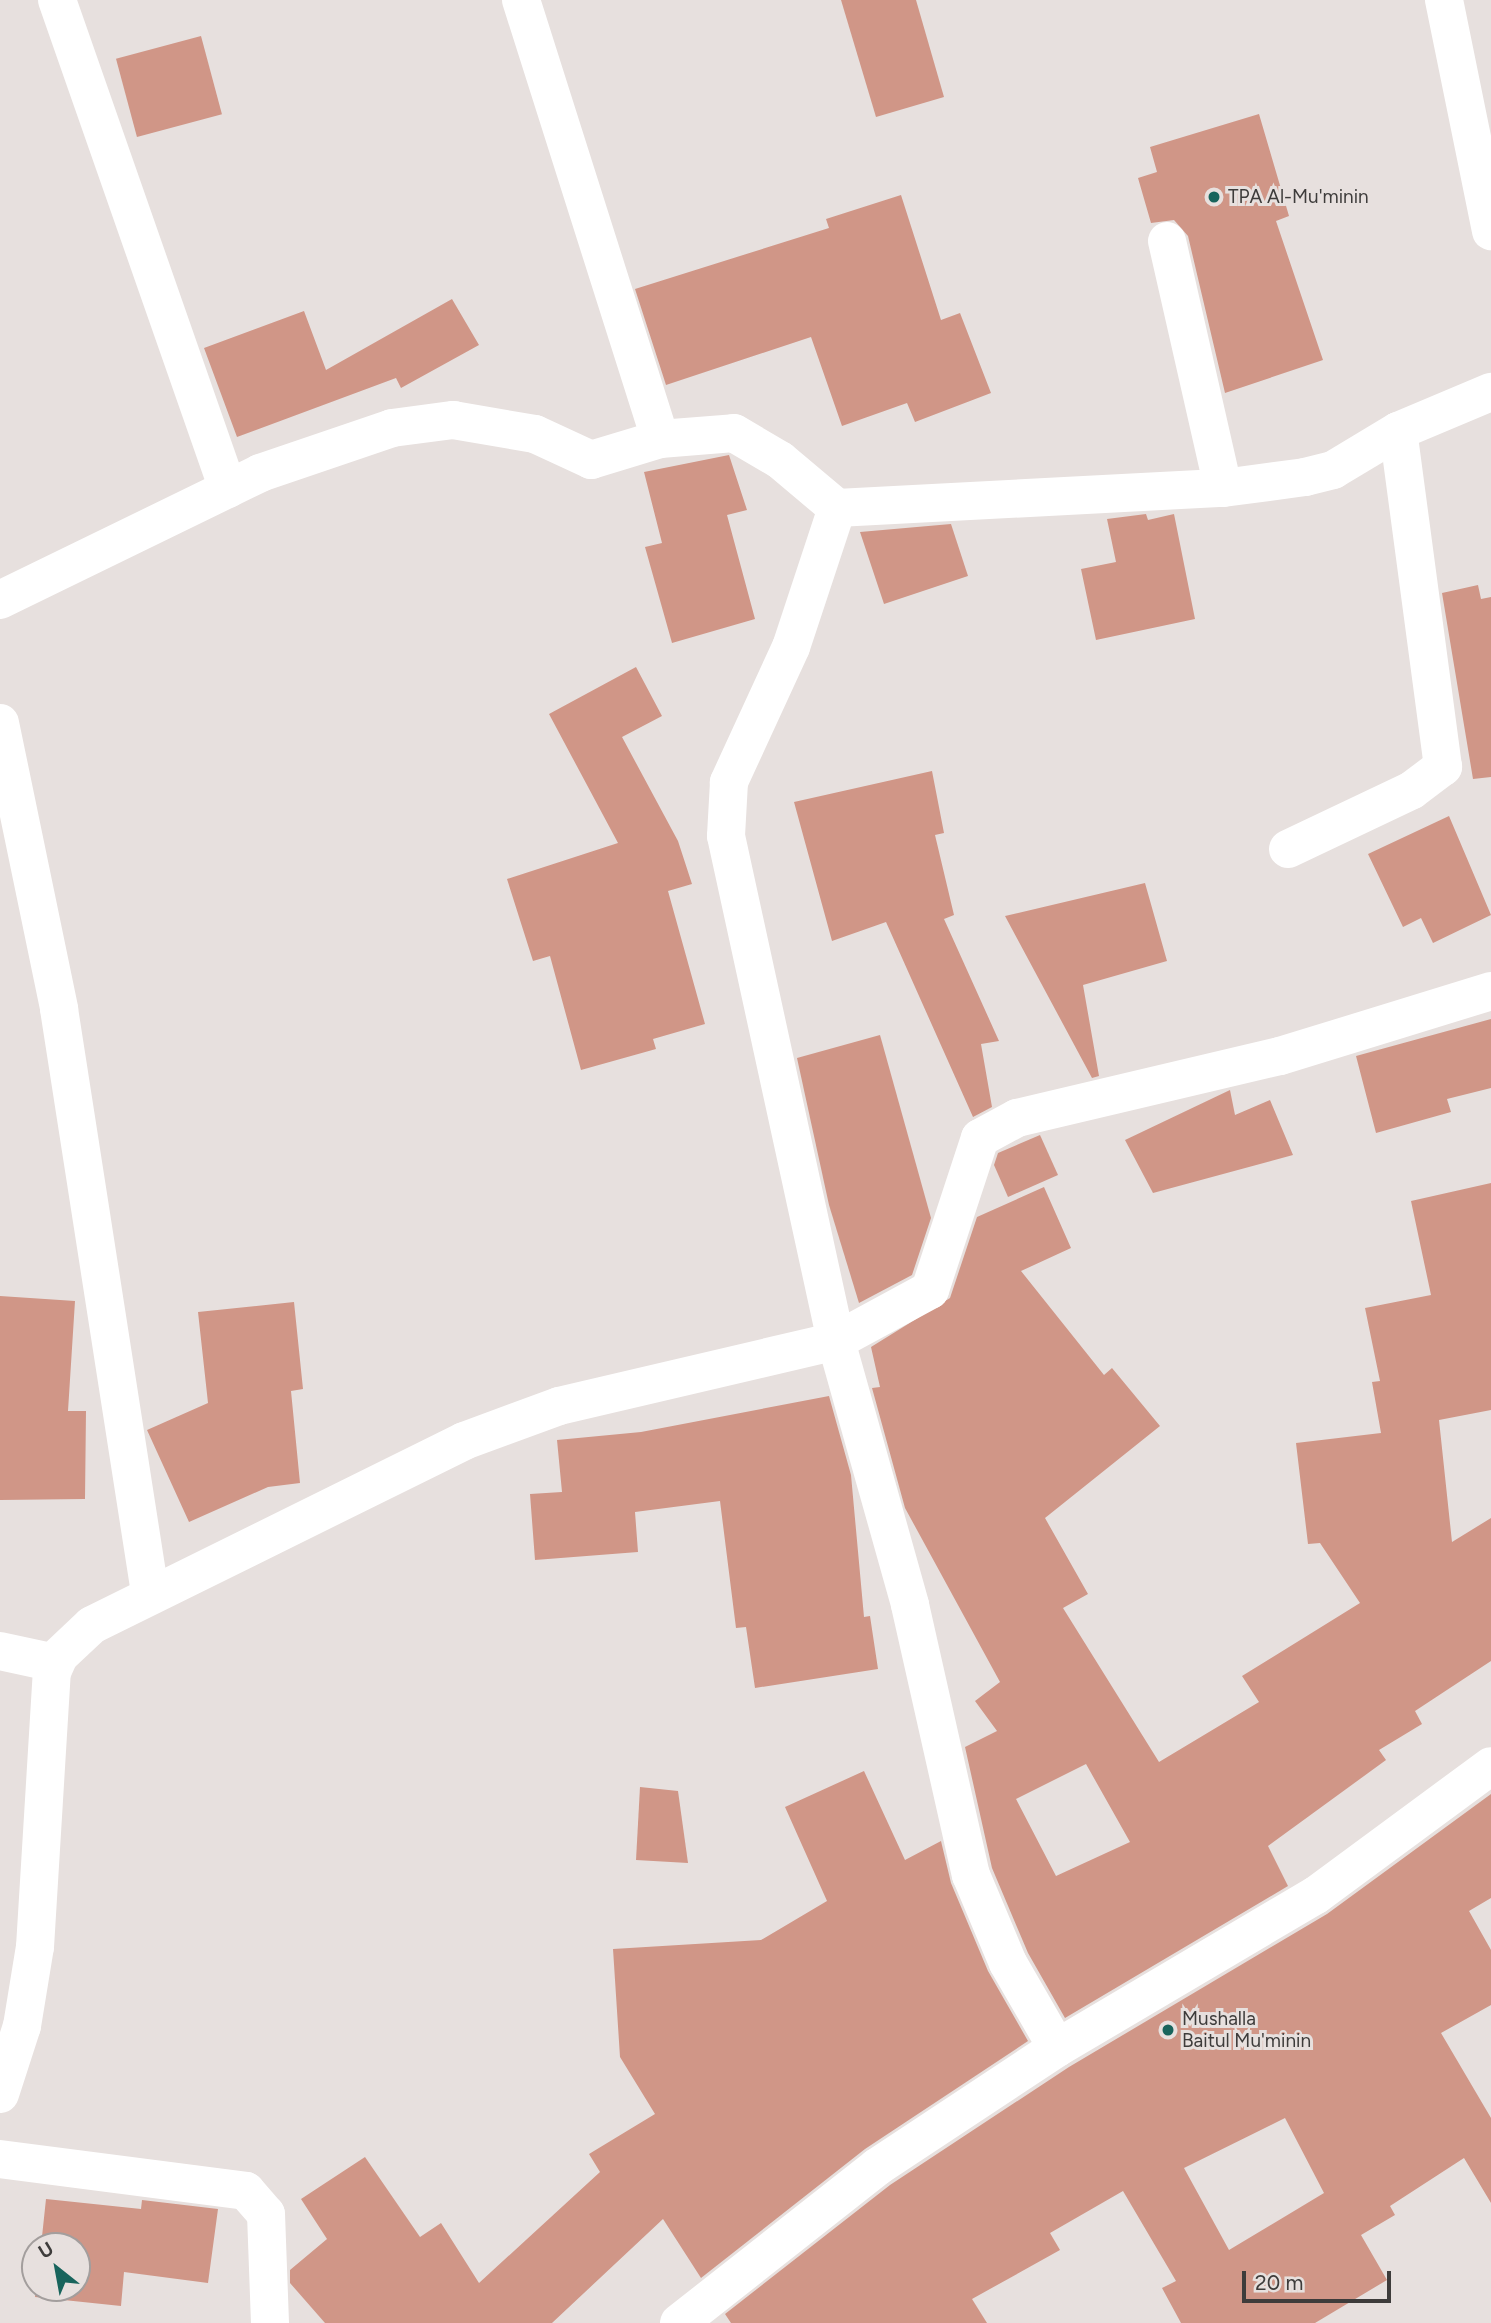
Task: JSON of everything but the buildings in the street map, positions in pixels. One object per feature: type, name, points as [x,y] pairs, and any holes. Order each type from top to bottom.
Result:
[{"type":"street","points":[[57,0],[228,489]]},
{"type":"street","points":[[521,0],[660,439]]},
{"type":"street","points":[[1444,0],[1491,231]]},
{"type":"street","points":[[1167,241],[1223,488]]},
{"type":"street","points":[[0,600],[228,489],[337,444],[453,420],[534,435],[591,460],[660,439],[734,433],[780,460],[837,509],[1223,488],[1333,470],[1398,431],[1491,392]]},
{"type":"street","points":[[1288,849],[1412,790],[1443,767],[1445,745],[1398,431]]},
{"type":"street","points":[[837,509],[782,670],[729,782],[726,836],[836,1341],[910,1605],[971,1875],[1008,1963],[1057,2048]]},
{"type":"street","points":[[0,723],[59,1009],[150,1593]]},
{"type":"street","points":[[0,2094],[22,2026],[35,1947],[44,1745],[55,1663],[92,1625],[150,1593],[464,1441],[559,1406],[836,1341],[930,1290],[980,1138],[1017,1118],[1280,1056],[1491,991]]},
{"type":"street","points":[[0,1651],[55,1663]]},
{"type":"street","points":[[678,2323],[877,2167],[1057,2048],[1316,1895],[1491,1766]]},
{"type":"street","points":[[0,2159],[186,2178],[246,2190],[266,2214],[270,2323]]},
{"type":"place","name":"TPA Al-Mu'minin","points":[[1214,197]]},
{"type":"place","name":"Mushalla Baitul Mu'minin","points":[[1168,2030]]}]
